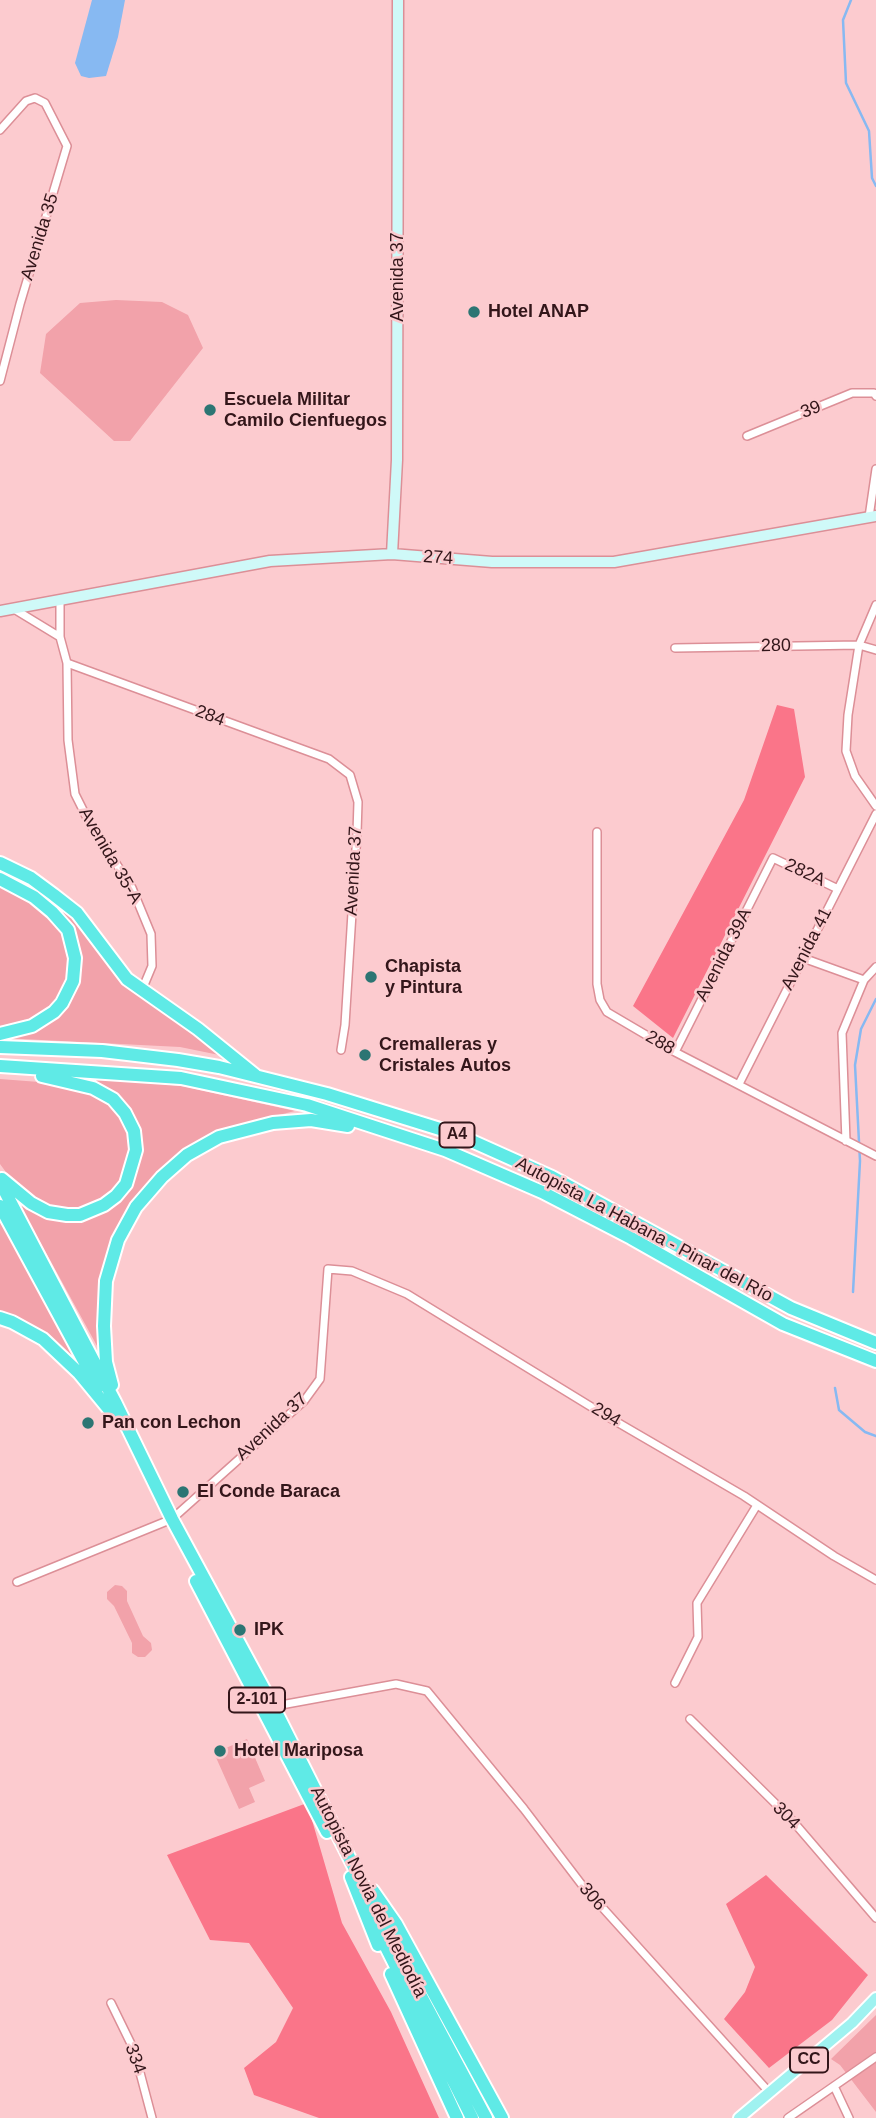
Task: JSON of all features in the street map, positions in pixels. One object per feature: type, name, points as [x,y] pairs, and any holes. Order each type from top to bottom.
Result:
[{"type":"highway","points":[[0,863],[31,878],[77,914],[127,979],[198,1029],[258,1077]]},
{"type":"highway","points":[[0,879],[34,897],[52,912],[68,930],[75,958],[73,981],[62,1003],[54,1012],[32,1026],[0,1034]]},
{"type":"highway","name":"Autopista La Habana - Pinar del Río","points":[[0,1047],[103,1051],[178,1059],[327,1094],[456,1134],[552,1177],[791,1308],[876,1343]]},
{"type":"highway","points":[[0,1067],[70,1081],[93,1088],[113,1099],[130,1122],[136,1150],[126,1184],[116,1196],[94,1210],[80,1215],[67,1216],[48,1212],[0,1180]]},
{"type":"highway","name":"Autopista La Habana - Pinar del Río","points":[[0,1067],[181,1078],[307,1105],[445,1150],[542,1192],[631,1238],[783,1324],[876,1361]]},
{"type":"highway","points":[[114,1408],[106,1362],[104,1326],[106,1282],[118,1240],[136,1207],[162,1177],[187,1156],[219,1137],[273,1123],[311,1120],[345,1125],[445,1150]]},
{"type":"highway","name":"Autopista Novia del Mediodía","points":[[0,1180],[168,1520],[354,1874],[472,2118]]},
{"type":"highway","name":"Autopista Novia del Mediodía","points":[[0,1206],[114,1408]]},
{"type":"highway","points":[[0,1318],[43,1339],[114,1408]]},
{"type":"highway","points":[[354,1874],[369,1924],[457,2118]]},
{"type":"highway","points":[[354,1874],[396,1924],[502,2118]]},
{"type":"highway","name":"Autopista Novia del Mediodía","points":[[378,1924],[486,2118]]},
{"type":"main road","name":"CC","points":[[739,2118],[852,2023],[876,1998]]},
{"type":"street","name":"Avenida 37","points":[[392,554],[397,447],[398,0]]},
{"type":"street","name":"Avenida 35","points":[[0,130],[26,101],[35,98],[45,103],[67,146],[0,381]]},
{"type":"street","name":"39","points":[[747,436],[852,393],[874,393],[876,396]]},
{"type":"street","points":[[872,516],[876,470]]},
{"type":"street","name":"274","points":[[0,611],[270,561],[392,554],[492,562],[614,562],[872,516]]},
{"type":"street","name":"Avenida 35-A","points":[[60,600],[61,637],[67,663],[68,740],[75,794],[89,822],[132,888],[151,934],[152,966],[142,990]]},
{"type":"street","points":[[876,606],[859,645],[848,715],[846,751],[855,776],[876,806]]},
{"type":"street","points":[[14,609],[61,637]]},
{"type":"street","name":"280","points":[[675,648],[859,645],[876,650]]},
{"type":"street","name":"284","points":[[67,663],[329,759],[350,775]]},
{"type":"street","name":"Avenida 37","points":[[341,1050],[358,803],[350,775]]},
{"type":"street","name":"Avenida 41","points":[[739,1084],[876,814]]},
{"type":"street","name":"288","points":[[597,832],[597,984],[600,1000],[607,1012],[675,1052],[872,1154]]},
{"type":"street","name":"282A","points":[[773,858],[838,889]]},
{"type":"street","name":"Avenida 39A","points":[[675,1052],[773,858]]},
{"type":"street","points":[[803,958],[864,980]]},
{"type":"street","points":[[846,1141],[842,1034],[864,980],[876,967]]},
{"type":"street","name":"Avenida 37","points":[[17,1582],[168,1520],[303,1401],[320,1379],[328,1269]]},
{"type":"street","name":"294","points":[[328,1269],[352,1271],[407,1294],[876,1580]]},
{"type":"street","points":[[675,1683],[698,1637],[697,1602],[757,1505]]},
{"type":"street","name":"306","points":[[268,1708],[396,1684],[427,1691],[524,1809],[582,1885],[770,2093]]},
{"type":"street","name":"304","points":[[690,1719],[791,1819],[876,1918]]},
{"type":"street","name":"334","points":[[111,2003],[134,2050],[152,2118]]},
{"type":"street","points":[[788,2118],[876,2057]]},
{"type":"street","points":[[834,2086],[849,2118]]},
{"type":"shaded area","points":[[116,300],[162,302],[188,315],[203,348],[130,441],[114,441],[40,373],[46,334],[80,303]]},
{"type":"shaded area","points":[[777,705],[794,709],[805,777],[673,1038],[633,1006],[744,800]]},
{"type":"shaded area","points":[[0,868],[39,889],[64,909],[127,986],[229,1057],[180,1047],[2,1038],[38,1027],[80,965],[77,940],[65,919],[0,875]]},
{"type":"shaded area","points":[[0,884],[34,902],[56,924],[67,936],[71,957],[69,977],[63,992],[51,1008],[33,1021],[0,1030]]},
{"type":"shaded area","points":[[73,1076],[182,1086],[295,1111],[242,1124],[208,1136],[173,1159],[140,1192],[117,1227],[105,1260],[97,1312],[102,1355],[15,1196],[47,1216],[106,1210],[140,1142],[104,1088]]},
{"type":"shaded area","points":[[0,1079],[52,1083],[104,1098],[119,1112],[129,1132],[131,1152],[126,1174],[117,1188],[102,1201],[83,1209],[64,1211],[49,1207],[29,1195],[11,1179],[0,1164]]},
{"type":"shaded area","points":[[0,1216],[76,1361],[53,1342],[0,1314]]},
{"type":"shaded area","points":[[115,1585],[122,1586],[127,1591],[127,1601],[143,1636],[151,1643],[152,1650],[145,1657],[132,1653],[132,1643],[114,1606],[107,1599],[107,1592]]},
{"type":"shaded area","points":[[247,1739],[265,1781],[249,1788],[255,1802],[239,1809],[214,1753]]},
{"type":"shaded area","points":[[307,1803],[342,1923],[391,2012],[439,2118],[319,2118],[254,2095],[244,2068],[276,2042],[293,2008],[249,1943],[210,1940],[167,1855]]},
{"type":"shaded area","points":[[766,1875],[868,1975],[832,2020],[769,2068],[724,2019],[745,1992],[755,1967],[726,1904]]},
{"type":"shaded area","points":[[876,2015],[876,2112],[840,2065],[831,2059]]},
{"type":"water","points":[[92,0],[125,0],[118,37],[106,76],[89,78],[81,76],[75,63]]},
{"type":"waterway","points":[[851,0],[843,20],[846,83],[869,131],[872,178],[876,186]]},
{"type":"waterway","points":[[853,1292],[860,1161],[855,1065],[861,1029],[876,999]]},
{"type":"waterway","points":[[835,1388],[839,1410],[865,1432],[876,1436]]},
{"type":"place","name":"Hotel ANAP","points":[[474,312]]},
{"type":"place","name":"Escuela Militar Camilo Cienfuegos","points":[[210,410]]},
{"type":"place","name":"Chapista y Pintura","points":[[371,977]]},
{"type":"place","name":"Cremalleras y Cristales Autos","points":[[365,1055]]},
{"type":"place","name":"Pan con Lechon","points":[[88,1423]]},
{"type":"place","name":"El Conde Baraca","points":[[183,1492]]},
{"type":"place","name":"IPK","points":[[240,1630]]},
{"type":"place","name":"Hotel Mariposa","points":[[220,1751]]}]
